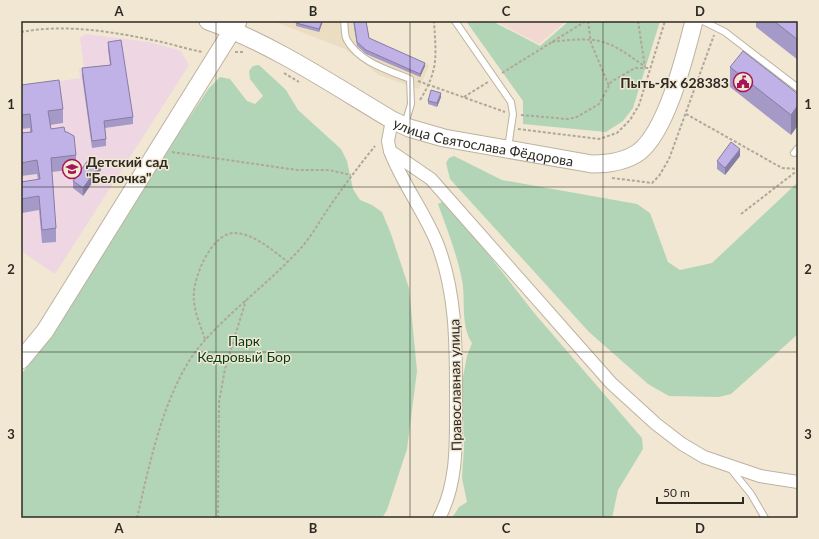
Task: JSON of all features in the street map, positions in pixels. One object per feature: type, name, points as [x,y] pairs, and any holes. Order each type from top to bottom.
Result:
[{"type":"street","name":"улица Святослава Фёдорова","points":[[208,21],[235,26],[272,50],[398,123],[444,138],[592,164],[607,164],[623,161],[639,152],[651,139],[659,125],[684,56],[694,21]]},
{"type":"street","points":[[21,360],[45,331],[235,26]]},
{"type":"street","name":"Православная улица","points":[[398,123],[388,141],[390,151],[428,222],[438,245],[449,283],[453,308],[456,340],[456,455],[452,482],[439,518]]},
{"type":"street","points":[[390,151],[431,180],[611,383],[656,424],[682,444],[699,454],[729,466],[784,480],[798,482]]},
{"type":"lane","points":[[344,21],[346,39],[359,54],[375,65],[410,79],[411,104],[398,123]]},
{"type":"lane","points":[[455,21],[511,102],[513,114],[508,150]]},
{"type":"lane","points":[[703,21],[725,32],[798,88]]},
{"type":"lane","points":[[729,466],[751,494],[765,518]]},
{"type":"lane","points":[[784,480],[798,489]]},
{"type":"path","points":[[419,102],[429,85],[436,61],[434,21]]},
{"type":"path","points":[[638,21],[645,67]]},
{"type":"path","points":[[511,128],[599,140],[611,136],[624,127],[635,112],[665,21]]},
{"type":"path","points":[[464,97],[585,22],[590,39],[609,86]]},
{"type":"path","points":[[551,42],[590,39],[602,40],[645,67],[650,68]]},
{"type":"path","points":[[410,79],[513,114],[568,119],[577,117],[599,104],[609,86],[616,79],[630,70],[645,67]]},
{"type":"path","points":[[686,114],[782,168],[798,170]]},
{"type":"path","points":[[137,518],[150,463],[171,399],[186,364],[205,339],[288,262],[302,247],[351,175],[375,146]]},
{"type":"path","points":[[167,151],[297,170],[329,170],[351,175]]},
{"type":"path","points":[[741,214],[798,170]]},
{"type":"path","points":[[205,339],[194,302],[193,289],[205,257],[217,241],[224,235],[234,233],[244,234],[259,241],[288,262]]},
{"type":"path","points":[[218,518],[219,402],[225,368],[247,299]]},
{"type":"shaded area","points":[[273,21],[366,21],[370,41],[429,65],[419,89],[379,75],[345,49]]},
{"type":"shaded area","points":[[495,21],[566,21],[539,44]]},
{"type":"shaded area","name":"Детский сад \"Белочка\"","points":[[86,34],[149,42],[181,51],[189,65],[55,274],[21,251],[21,87],[80,78],[79,69],[84,68],[80,38]]},
{"type":"green space","points":[[466,21],[492,21],[540,46],[569,21],[660,21],[633,108],[623,121],[606,132],[523,124],[523,101]]},
{"type":"green space","name":"Парк Кедровый Бор","points":[[259,65],[286,90],[298,110],[341,149],[347,161],[353,189],[360,200],[372,205],[382,212],[409,288],[417,371],[407,449],[387,510],[382,518],[21,518],[21,374],[32,361],[74,299],[167,151],[209,88],[220,77],[230,79],[247,101],[255,104],[263,96],[250,79],[249,71],[253,66]]},
{"type":"green space","points":[[454,156],[502,180],[637,204],[650,213],[668,262],[680,270],[712,263],[798,182],[798,334],[731,394],[719,397],[669,396],[648,384],[589,332],[450,179],[446,163],[449,158]]},
{"type":"green space","points":[[444,201],[459,217],[535,314],[642,438],[643,449],[618,490],[612,518],[452,518],[459,507],[467,502],[462,478],[464,447],[462,382],[467,356],[472,343],[466,328],[460,270],[452,242],[438,204]]},
{"type":"building","points":[[296,21],[322,21],[319,29],[296,23]]},
{"type":"building","points":[[354,21],[366,21],[369,38],[425,63],[420,74],[366,50],[357,42]]},
{"type":"building","points":[[774,21],[798,21],[798,40]]},
{"type":"building","points":[[121,40],[133,117],[104,121],[106,139],[92,141],[82,68],[111,65],[108,42]]},
{"type":"building","points":[[743,51],[798,94],[798,105],[791,115],[730,67]]},
{"type":"building","points":[[59,80],[63,109],[48,111],[51,129],[64,127],[65,132],[74,136],[76,155],[51,158],[56,228],[42,230],[39,196],[21,199],[21,182],[40,179],[37,160],[21,163],[21,133],[32,132],[30,114],[21,115],[21,85]]},
{"type":"building","points":[[431,90],[441,93],[437,103],[428,101]]},
{"type":"building","points":[[731,142],[740,149],[725,168],[717,161]]},
{"type":"building","points":[[91,156],[101,163],[83,188],[73,181]]},
{"type":"place","name":"Пыть-Ях 628383","points":[[743,82]]},
{"type":"place","name":"Детский сад \"Белочка\"","points":[[72,169]]}]
